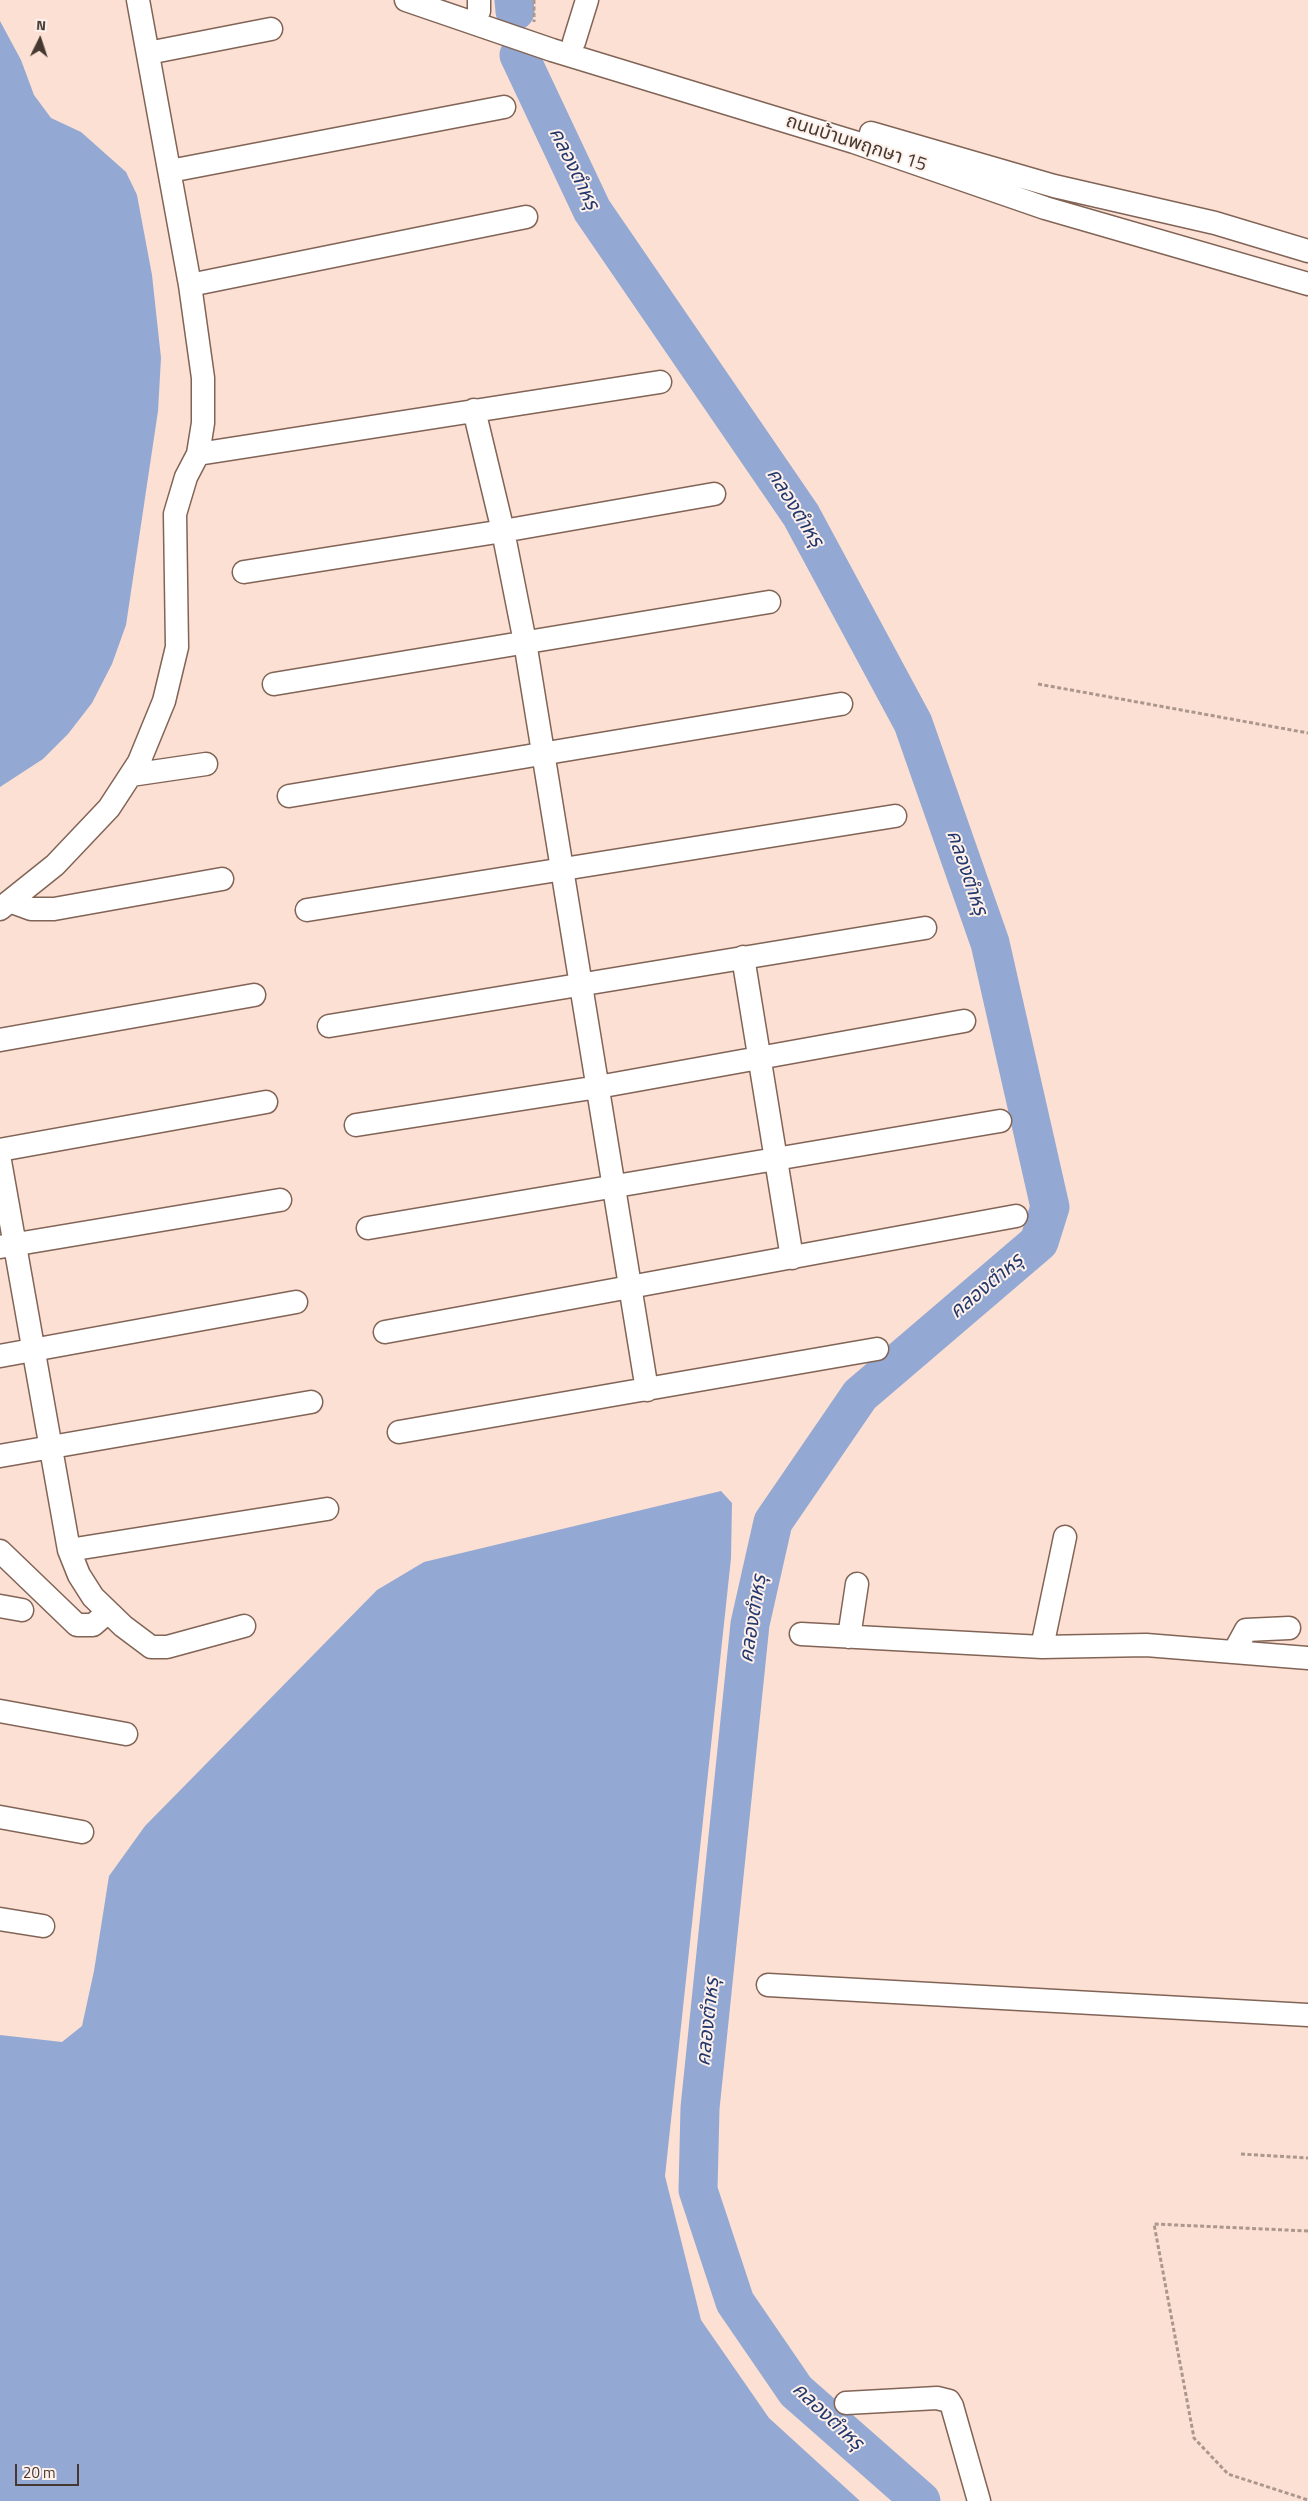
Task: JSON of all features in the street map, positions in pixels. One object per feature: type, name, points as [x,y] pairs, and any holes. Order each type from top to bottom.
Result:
[{"type":"street","points":[[6,905],[55,865],[109,808],[131,775],[139,762],[164,701],[177,647],[175,514],[186,477],[198,454],[204,423],[203,378],[190,286],[138,0]]},
{"type":"street","name":"ถนนบ้านพฤกษา 15","points":[[406,0],[552,50],[854,142],[1045,208],[1308,284]]},
{"type":"street","name":"ถนนบ้านพฤกษา 15","points":[[448,0],[479,5],[534,30],[858,129],[1054,186],[1215,224],[1308,251]]},
{"type":"street","points":[[574,42],[587,0]]},
{"type":"street","points":[[148,53],[271,30]]},
{"type":"street","points":[[170,171],[504,107]]},
{"type":"street","points":[[1045,208],[1054,186]]},
{"type":"street","points":[[190,286],[526,217]]},
{"type":"street","points":[[198,454],[660,382]]},
{"type":"street","points":[[474,410],[503,531],[525,642],[647,1390]]},
{"type":"street","points":[[244,572],[503,531],[714,494]]},
{"type":"street","points":[[274,684],[769,602]]},
{"type":"street","points":[[289,796],[841,704]]},
{"type":"street","points":[[131,775],[206,764]]},
{"type":"street","points":[[307,910],[895,816]]},
{"type":"street","points":[[6,905],[31,909],[54,909],[222,879]]},
{"type":"street","points":[[329,1026],[581,983],[925,928]]},
{"type":"street","points":[[743,957],[792,1258]]},
{"type":"street","points":[[0,1040],[254,995]]},
{"type":"street","points":[[356,1126],[598,1087],[964,1021]]},
{"type":"street","points":[[0,1150],[266,1102]]},
{"type":"street","points":[[368,1228],[614,1188],[1000,1121]]},
{"type":"street","points":[[0,1162],[7,1246],[33,1351],[69,1550],[79,1575],[93,1597],[142,1642],[151,1647],[167,1647],[244,1626]]},
{"type":"street","points":[[7,1246],[280,1200]]},
{"type":"street","points":[[385,1332],[1016,1216]]},
{"type":"street","points":[[0,1356],[296,1302]]},
{"type":"street","points":[[399,1432],[647,1390],[876,1348]]},
{"type":"street","points":[[0,1456],[311,1402]]},
{"type":"street","points":[[69,1550],[327,1508]]},
{"type":"street","points":[[1042,1647],[1065,1537]]},
{"type":"street","points":[[0,1551],[77,1625],[93,1626],[108,1612]]},
{"type":"street","points":[[849,1637],[857,1584]]},
{"type":"street","points":[[0,1606],[22,1610]]},
{"type":"street","points":[[1234,1652],[1246,1630],[1289,1628]]},
{"type":"street","points":[[800,1634],[1042,1647],[1146,1645],[1308,1658]]},
{"type":"street","points":[[0,1711],[126,1734]]},
{"type":"street","points":[[0,1817],[82,1832]]},
{"type":"street","points":[[0,1919],[43,1926]]},
{"type":"street","points":[[768,1986],[1308,2015]]},
{"type":"street","points":[[846,2403],[937,2398],[949,2401],[979,2501]]},
{"type":"path","points":[[534,0],[534,30]]},
{"type":"path","points":[[1038,684],[1308,733]]},
{"type":"path","points":[[1241,2154],[1308,2158]]},
{"type":"path","points":[[1308,2231],[1154,2224],[1194,2438],[1228,2474],[1308,2500]]},
{"type":"water","points":[[0,21],[21,60],[34,95],[51,118],[81,132],[126,172],[137,195],[152,275],[161,358],[158,411],[126,625],[112,664],[92,703],[68,734],[43,759],[0,787]]},
{"type":"water","points":[[721,1491],[732,1503],[731,1558],[665,2176],[701,2320],[769,2418],[860,2501],[0,2501],[0,2035],[62,2042],[82,2026],[94,1971],[109,1876],[145,1826],[377,1590],[424,1562]]},
{"type":"waterway","name":"คลองตำหรุ","points":[[514,0],[515,11]]},
{"type":"waterway","name":"คลองตำหรุ","points":[[519,55],[592,210],[801,515],[913,723],[990,943],[1050,1207],[1039,1242],[860,1395],[773,1522],[750,1624],[700,2108],[698,2190],[735,2302],[796,2391],[921,2501]]}]
